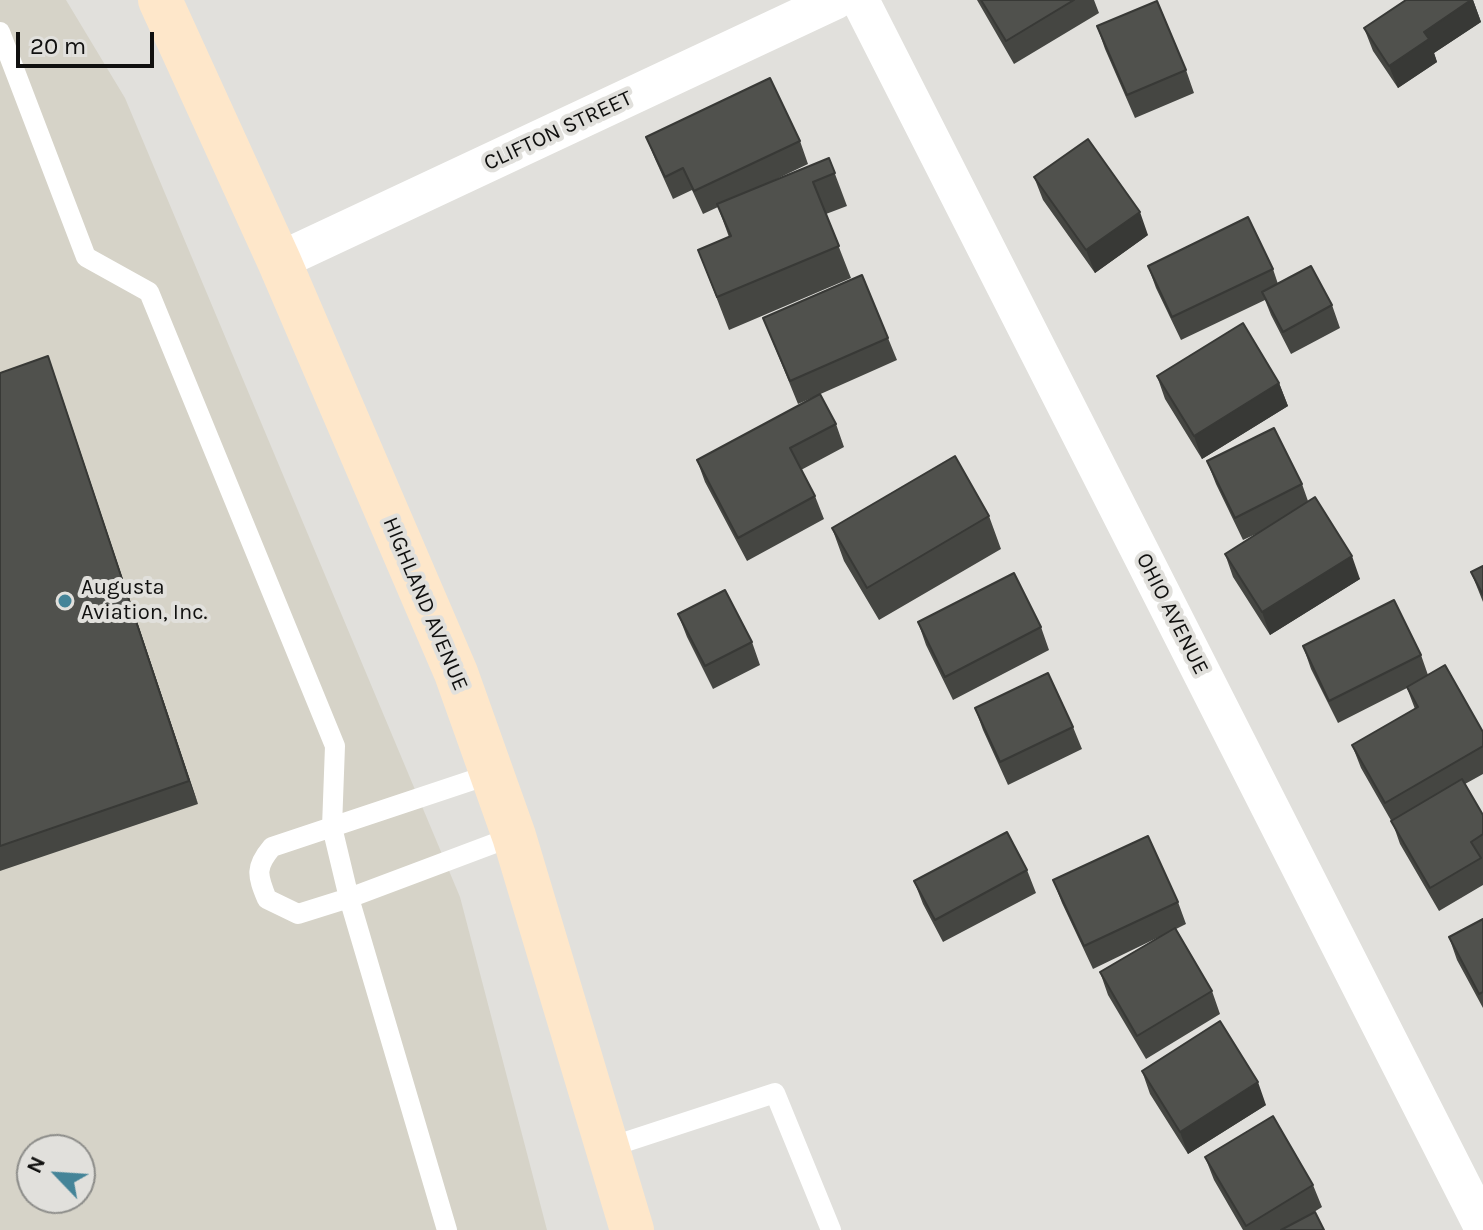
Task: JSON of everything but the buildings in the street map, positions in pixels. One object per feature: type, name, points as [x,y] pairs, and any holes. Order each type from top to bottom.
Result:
[{"type":"main road","name":"HIGHLAND AVENUE","points":[[160,0],[279,261],[456,673],[514,836],[632,1230]]},
{"type":"street","name":"CLIFTON STREET","points":[[279,261],[836,0]]},
{"type":"street","name":"OHIO AVENUE","points":[[860,0],[1483,1227]]},
{"type":"lane","points":[[0,32],[86,257],[149,292],[335,746],[332,827],[349,898],[447,1230]]},
{"type":"lane","points":[[491,774],[272,847],[259,862],[259,881],[267,899],[298,914],[514,836]]},
{"type":"lane","points":[[607,1148],[775,1093],[831,1230]]},
{"type":"shaded area","points":[[0,0],[66,0],[125,98],[460,897],[547,1230],[0,1230]]},
{"type":"place","name":"Augusta Aviation, Inc.","points":[[65,601]]}]
